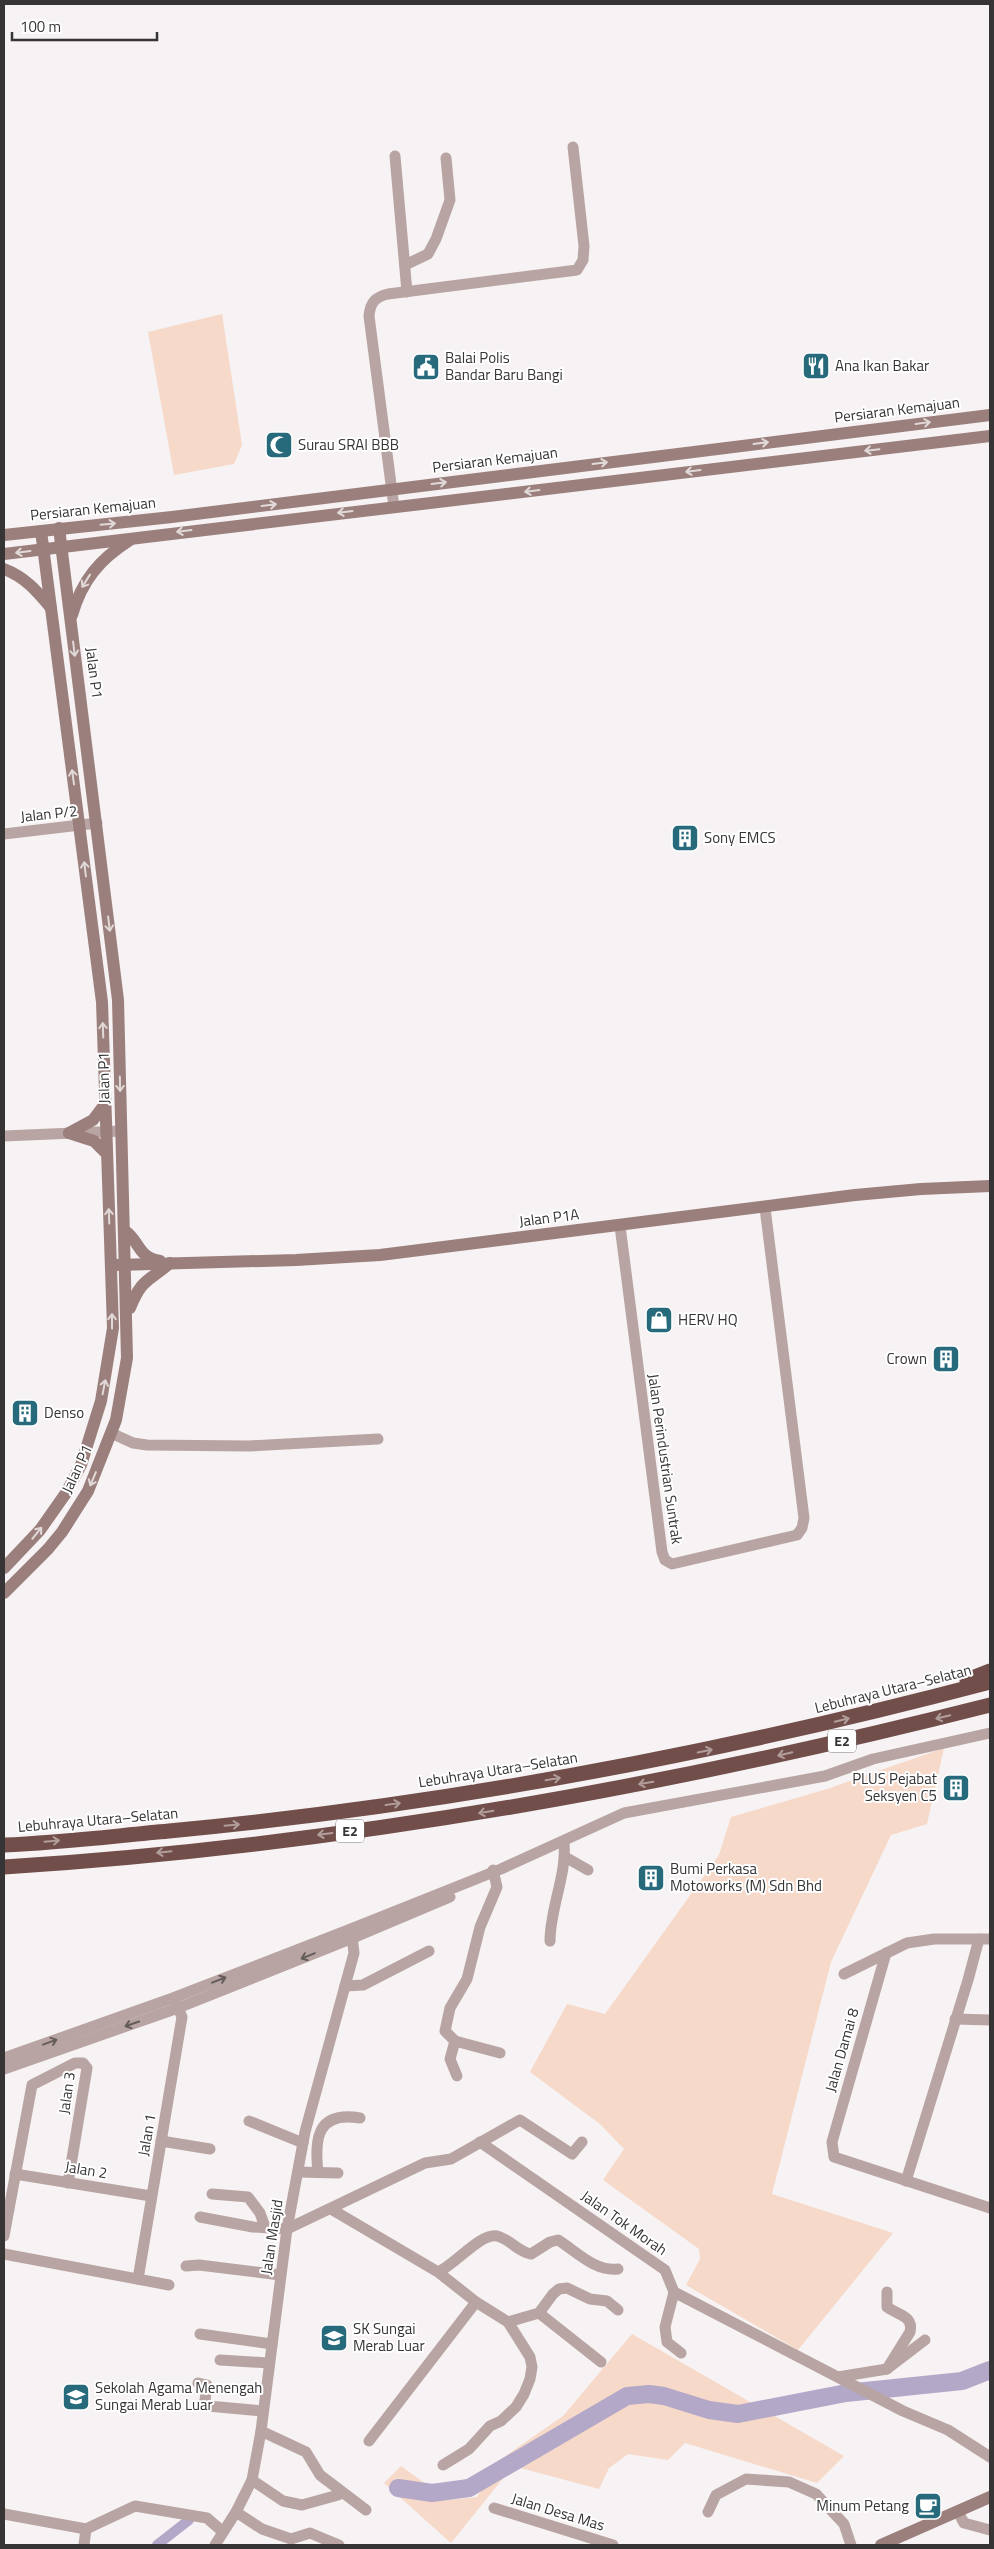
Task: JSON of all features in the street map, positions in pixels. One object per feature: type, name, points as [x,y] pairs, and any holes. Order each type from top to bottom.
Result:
[{"type":"highway","points":[[898,1707],[990,1671]]},
{"type":"highway","name":"Lebuhraya Utara–Selatan","points":[[4,1845],[251,1823],[455,1796],[676,1757],[898,1707],[990,1682]]},
{"type":"highway","name":"E2","points":[[4,1867],[267,1842],[458,1817],[694,1774],[990,1705]]},
{"type":"main road","name":"Persiaran Kemajuan","points":[[4,535],[172,517],[990,415]]},
{"type":"main road","points":[[4,554],[990,436]]},
{"type":"main road","name":"Jalan P1","points":[[4,1592],[29,1570],[62,1532],[88,1491],[111,1433],[122,1393],[127,1358],[128,1315],[118,1000],[59,528]]},
{"type":"main road","name":"Jalan P1","points":[[4,1568],[25,1548],[53,1512],[81,1465],[93,1430],[109,1360],[112,1328],[102,1002],[41,530]]},
{"type":"main road","points":[[71,620],[82,588],[96,566],[109,554],[134,537]]},
{"type":"main road","points":[[4,569],[17,574],[27,581],[51,608]]},
{"type":"main road","points":[[69,1133],[98,1116],[105,1102]]},
{"type":"main road","points":[[69,1133],[94,1141],[107,1154]]},
{"type":"main road","name":"Jalan P1A","points":[[111,1265],[296,1260],[380,1254],[921,1188],[990,1186]]},
{"type":"main road","points":[[125,1231],[143,1254],[154,1260],[170,1263]]},
{"type":"main road","points":[[128,1315],[139,1287],[148,1277],[170,1263]]},
{"type":"main road","points":[[888,2544],[990,2497]]},
{"type":"street","points":[[394,507],[390,489],[370,310],[375,299],[381,296],[407,292],[577,270],[583,260],[584,246],[572,147]]},
{"type":"street","points":[[395,156],[407,292]]},
{"type":"street","points":[[405,265],[428,254],[436,238],[450,200],[451,190],[446,158]]},
{"type":"street","name":"Jalan P/2","points":[[4,834],[97,823]]},
{"type":"street","points":[[4,1136],[121,1130]]},
{"type":"street","name":"Jalan Perindustrian Suntrak","points":[[620,1226],[662,1552],[665,1560],[672,1564],[797,1536],[802,1528],[804,1518],[765,1208]]},
{"type":"street","points":[[111,1433],[132,1443],[147,1445],[249,1446],[378,1439]]},
{"type":"street","points":[[4,2069],[352,1933],[497,1872],[624,1813],[825,1776],[872,1759],[990,1733]]},
{"type":"street","points":[[550,1941],[550,1925],[564,1857],[564,1842]]},
{"type":"street","points":[[564,1857],[588,1870]]},
{"type":"street","points":[[497,1872],[497,1887],[480,1927],[467,1979],[450,2008],[445,2031],[455,2041],[500,2053]]},
{"type":"street","name":"Jalan Masjid","points":[[215,2545],[236,2512],[252,2480],[264,2411],[287,2229],[303,2143],[354,1953],[352,1933]]},
{"type":"street","points":[[844,1974],[886,1952],[907,1944],[926,1941],[984,1939],[955,2019],[906,2181],[990,2208]]},
{"type":"street","points":[[345,1986],[363,1985],[429,1951]]},
{"type":"street","name":"Jalan Damai 8","points":[[886,1952],[832,2142],[834,2157],[906,2181]]},
{"type":"street","points":[[4,2058],[176,2003]]},
{"type":"street","name":"Jalan 1","points":[[138,2279],[182,2017],[176,2003]]},
{"type":"street","points":[[955,2019],[990,2020]]},
{"type":"street","points":[[455,2041],[450,2059],[457,2076]]},
{"type":"street","name":"Jalan 3","points":[[15,2174],[32,2085],[76,2063],[83,2063],[87,2068],[68,2183]]},
{"type":"street","points":[[318,2172],[316,2155],[319,2137],[325,2123],[334,2118],[360,2118]]},
{"type":"street","points":[[200,2217],[265,2228],[287,2229],[426,2164],[451,2159],[520,2120],[572,2154],[582,2142]]},
{"type":"street","points":[[249,2121],[303,2143]]},
{"type":"street","points":[[161,2141],[210,2149]]},
{"type":"street","name":"Jalan Tok Morah","points":[[480,2142],[664,2270],[674,2292]]},
{"type":"street","points":[[298,2172],[338,2173]]},
{"type":"street","points":[[4,2236],[15,2174]]},
{"type":"street","name":"Jalan 2","points":[[15,2174],[151,2196]]},
{"type":"street","points":[[212,2194],[248,2197],[260,2213],[265,2228]]},
{"type":"street","points":[[331,2209],[438,2272],[476,2302],[508,2322],[530,2357],[532,2367],[524,2394],[516,2407],[501,2421],[490,2426],[469,2449],[443,2465]]},
{"type":"street","points":[[438,2272],[446,2269],[484,2238],[497,2236],[523,2253],[532,2254],[550,2242],[558,2240],[598,2267],[608,2270],[618,2269]]},
{"type":"street","points":[[4,2254],[169,2285]]},
{"type":"street","points":[[186,2266],[199,2265],[280,2275]]},
{"type":"street","points":[[508,2322],[539,2313],[553,2294],[559,2289],[567,2288],[590,2299],[607,2301],[618,2310]]},
{"type":"street","points":[[681,2353],[667,2342],[665,2326],[674,2292],[838,2378],[948,2430],[990,2457]]},
{"type":"street","points":[[887,2292],[887,2307],[905,2316],[912,2326],[887,2369]]},
{"type":"street","points":[[369,2441],[476,2302]]},
{"type":"street","points":[[539,2313],[601,2362]]},
{"type":"street","points":[[200,2334],[272,2344]]},
{"type":"street","points":[[838,2378],[887,2369],[925,2340]]},
{"type":"street","points":[[220,2360],[269,2363]]},
{"type":"street","points":[[198,2383],[207,2385],[205,2400],[208,2406],[264,2411]]},
{"type":"street","points":[[261,2431],[306,2452],[320,2475],[366,2510]]},
{"type":"street","points":[[708,2512],[716,2495],[746,2479],[789,2482],[816,2494],[844,2524],[851,2545]]},
{"type":"street","points":[[252,2480],[282,2502],[302,2506],[338,2495]]},
{"type":"street","points":[[4,2514],[86,2529],[135,2506],[207,2518],[223,2532]]},
{"type":"street","name":"Jalan Desa Mas","points":[[494,2508],[612,2545]]},
{"type":"street","points":[[236,2512],[262,2529],[291,2539],[310,2533],[339,2545]]},
{"type":"street","points":[[958,2512],[964,2523],[990,2530]]},
{"type":"street","points":[[84,2545],[86,2529]]},
{"type":"shaded area","points":[[222,314],[242,445],[234,464],[174,475],[148,332]]},
{"type":"shaded area","points":[[944,1748],[927,1824],[891,1835],[831,1962],[772,2194],[893,2233],[798,2350],[686,2285],[700,2259],[699,2249],[603,2180],[624,2149],[600,2124],[530,2072],[567,2004],[605,2014],[719,1855],[731,1817],[827,1789]]},
{"type":"shaded area","points":[[632,2334],[844,2456],[817,2483],[685,2443],[668,2460],[628,2454],[609,2468],[599,2489],[513,2466],[451,2543],[384,2483],[401,2466],[448,2500],[477,2497],[497,2462],[563,2416]]},
{"type":"waterway","points":[[398,2488],[432,2493],[469,2488],[627,2396],[649,2394],[664,2396],[709,2410],[738,2414],[846,2393],[962,2381],[990,2370]]},
{"type":"waterway","points":[[157,2545],[189,2520]]},
{"type":"place","name":"Ana Ikan Bakar","points":[[816,366]]},
{"type":"place","name":"Balai Polis Bandar Baru Bangi","points":[[426,367]]},
{"type":"place","name":"Surau SRAI BBB","points":[[279,445]]},
{"type":"place","name":"Sony EMCS","points":[[685,838]]},
{"type":"place","name":"HERV HQ","points":[[659,1320]]},
{"type":"place","name":"Crown","points":[[946,1359]]},
{"type":"place","name":"Denso","points":[[25,1413]]},
{"type":"place","name":"PLUS Pejabat Seksyen C5","points":[[956,1788]]},
{"type":"place","name":"Bumi Perkasa Motoworks (M) Sdn Bhd","points":[[651,1878]]},
{"type":"place","name":"SK Sungai Merab Luar","points":[[334,2338]]},
{"type":"place","name":"Sekolah Agama Menengah Sungai Merab Luar","points":[[76,2397]]},
{"type":"place","name":"Minum Petang","points":[[928,2506]]}]
